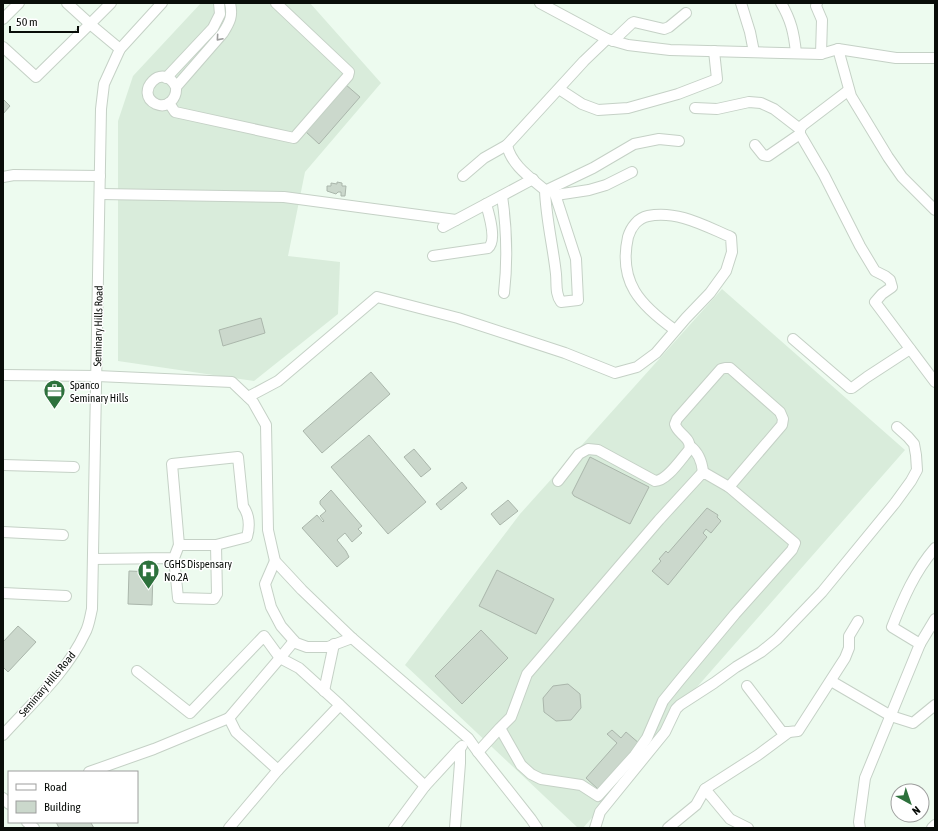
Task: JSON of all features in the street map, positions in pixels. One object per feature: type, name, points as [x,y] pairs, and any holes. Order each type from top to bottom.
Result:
[{"type":"street","points":[[3,19],[19,3]]},
{"type":"street","points":[[67,3],[120,49]]},
{"type":"street","points":[[3,47],[36,77],[111,3]]},
{"type":"street","name":"Seminary Hills Road","points":[[3,735],[71,658],[86,632],[92,610],[101,109],[104,84],[120,49],[162,3]]},
{"type":"street","points":[[166,78],[213,28],[220,14],[219,3]]},
{"type":"street","points":[[176,87],[174,83],[166,78],[157,78],[150,84],[148,92],[152,101],[160,105],[169,103],[175,96],[176,87],[223,33],[229,24],[232,14],[230,3]]},
{"type":"street","points":[[169,103],[175,112],[294,138],[348,76],[349,72],[346,67],[276,3]]},
{"type":"street","points":[[540,3],[610,40],[628,45],[670,50],[822,54],[838,49],[896,58],[935,58]]},
{"type":"street","points":[[741,3],[750,32],[754,52]]},
{"type":"street","points":[[781,3],[790,19],[794,31],[796,53]]},
{"type":"street","points":[[817,3],[816,6],[822,20],[822,54]]},
{"type":"street","points":[[463,176],[484,158],[507,145],[584,61],[632,23],[634,22],[664,29],[669,27],[686,13]]},
{"type":"street","points":[[838,49],[849,90],[888,157],[902,177],[935,210]]},
{"type":"street","points":[[559,89],[582,104],[598,110],[628,108],[678,94],[717,79],[714,51]]},
{"type":"street","points":[[755,145],[763,155],[768,156],[800,132],[803,125],[849,90]]},
{"type":"street","points":[[695,108],[717,109],[749,102],[761,103],[774,109],[800,132],[824,175],[860,246],[875,271],[890,280],[892,287],[882,294],[875,302],[935,382]]},
{"type":"street","points":[[552,191],[576,259],[578,300],[561,302],[558,297],[546,211],[552,191],[634,144],[659,139],[679,141]]},
{"type":"street","points":[[507,145],[508,150],[515,162],[533,179],[552,191],[588,190],[606,185],[632,172]]},
{"type":"street","points":[[3,177],[14,175],[100,176]]},
{"type":"street","points":[[443,227],[533,179]]},
{"type":"street","points":[[100,194],[284,197],[456,220]]},
{"type":"street","points":[[502,196],[507,226],[508,264],[504,293]]},
{"type":"street","points":[[433,256],[488,248],[491,246],[490,220],[486,204]]},
{"type":"street","points":[[248,397],[278,381],[377,297],[458,318],[565,353],[615,373],[637,367],[656,353],[675,330],[710,293],[726,271],[732,252],[730,236],[697,222],[671,215],[648,216],[636,222],[629,233],[625,250],[625,269],[632,289],[650,310],[675,330]]},
{"type":"street","points":[[793,339],[850,388],[910,349]]},
{"type":"street","points":[[478,752],[511,717],[527,674],[659,520],[703,472],[702,464],[697,454],[690,446],[689,441],[676,428],[675,424],[677,419],[721,369],[725,368],[730,368],[780,412],[783,419],[782,425],[729,487]]},
{"type":"street","points":[[3,375],[97,376],[232,382],[253,402],[266,425],[268,530],[275,561],[302,590],[352,638],[468,738],[537,828]]},
{"type":"street","points":[[595,828],[600,812],[665,732],[676,709],[777,639],[822,592],[895,503],[917,470],[914,444],[897,427]]},
{"type":"street","points":[[558,481],[579,454],[588,449],[598,450],[650,478],[659,481],[665,477],[690,446]]},
{"type":"street","points":[[179,545],[216,545],[247,537],[249,523],[247,512],[243,506],[238,457],[172,464],[179,545],[174,558],[178,598],[214,599],[217,594],[216,545]]},
{"type":"street","points":[[3,465],[74,467]]},
{"type":"street","points":[[500,728],[521,765],[531,774],[541,779],[581,785],[598,796],[635,755],[647,738],[663,701],[735,614],[792,550],[795,543],[729,487],[709,474],[703,472]]},
{"type":"street","points":[[3,532],[63,535]]},
{"type":"street","points":[[920,644],[892,628],[914,577],[935,548]]},
{"type":"street","points":[[93,559],[174,558]]},
{"type":"street","points":[[275,561],[265,584],[271,607],[281,626],[294,641],[307,647],[328,646],[352,638]]},
{"type":"street","points":[[3,593],[66,596]]},
{"type":"street","points":[[860,828],[859,822],[865,778],[920,644],[935,619]]},
{"type":"street","points":[[747,686],[782,732],[798,731],[847,654],[849,636],[858,621]]},
{"type":"street","points":[[137,671],[190,713],[264,636],[280,658],[299,668],[425,786]]},
{"type":"street","points":[[92,771],[169,743],[229,718],[294,641]]},
{"type":"street","points":[[324,691],[334,644]]},
{"type":"street","points":[[830,680],[891,716],[913,723],[935,705]]},
{"type":"street","points":[[229,828],[278,770],[340,705]]},
{"type":"street","points":[[229,718],[236,732],[278,770]]},
{"type":"street","points":[[668,828],[696,804],[705,790],[758,755],[789,732]]},
{"type":"street","points":[[394,828],[425,786],[468,738]]},
{"type":"street","points":[[455,828],[460,748]]},
{"type":"street","points":[[705,790],[730,818],[748,828]]},
{"type":"street","points":[[932,828],[935,825]]},
{"type":"shaded area","points":[[201,3],[310,3],[381,83],[305,172],[288,256],[340,262],[338,314],[254,381],[118,361],[118,121],[133,76]]},
{"type":"shaded area","points":[[722,289],[905,450],[683,703],[668,731],[583,828],[578,828],[405,665],[520,514]]},
{"type":"building","points":[[345,84],[360,97],[319,144],[305,131]]},
{"type":"building","points":[[3,99],[10,106],[3,114]]},
{"type":"building","points":[[337,182],[342,183],[342,186],[346,186],[345,196],[341,196],[341,192],[336,194],[327,191],[327,186],[331,186],[331,183],[337,184]]},
{"type":"building","points":[[261,318],[265,333],[223,346],[219,330]]},
{"type":"building","points":[[371,372],[390,394],[322,453],[303,431]]},
{"type":"building","points":[[369,435],[426,502],[388,534],[331,467]]},
{"type":"building","points":[[414,449],[431,469],[421,477],[404,457]]},
{"type":"building","points":[[590,457],[649,487],[630,524],[574,496],[572,493]]},
{"type":"building","points":[[462,482],[467,488],[441,510],[436,504]]},
{"type":"building","points":[[331,490],[362,526],[358,529],[362,533],[352,542],[345,533],[337,540],[349,557],[337,567],[302,528],[317,515],[323,522],[324,521],[320,516],[326,511],[320,504],[320,501]]},
{"type":"building","points":[[508,500],[518,511],[500,525],[491,514]]},
{"type":"building","points":[[707,508],[718,515],[717,517],[721,521],[711,533],[706,529],[703,533],[707,537],[668,585],[652,571],[661,561],[659,559],[666,551],[668,553]]},
{"type":"building","points":[[497,570],[554,599],[536,634],[479,606]]},
{"type":"building","points":[[129,571],[153,572],[152,605],[128,604]]},
{"type":"building","points":[[18,626],[36,642],[8,672],[3,667],[3,642]]},
{"type":"building","points":[[481,630],[508,658],[462,704],[435,676]]},
{"type":"building","points":[[568,684],[580,694],[581,708],[571,720],[556,721],[544,712],[543,698],[553,686]]},
{"type":"building","points":[[612,730],[621,738],[626,732],[640,744],[599,790],[586,778],[617,743],[607,734]]},
{"type":"building","points":[[56,823],[91,823],[94,828],[59,828]]},
{"type":"place","name":"Spanco Seminary Hills","points":[[55,410]]},
{"type":"place","name":"CGHS Dispensary No.2A","points":[[148,590]]}]
